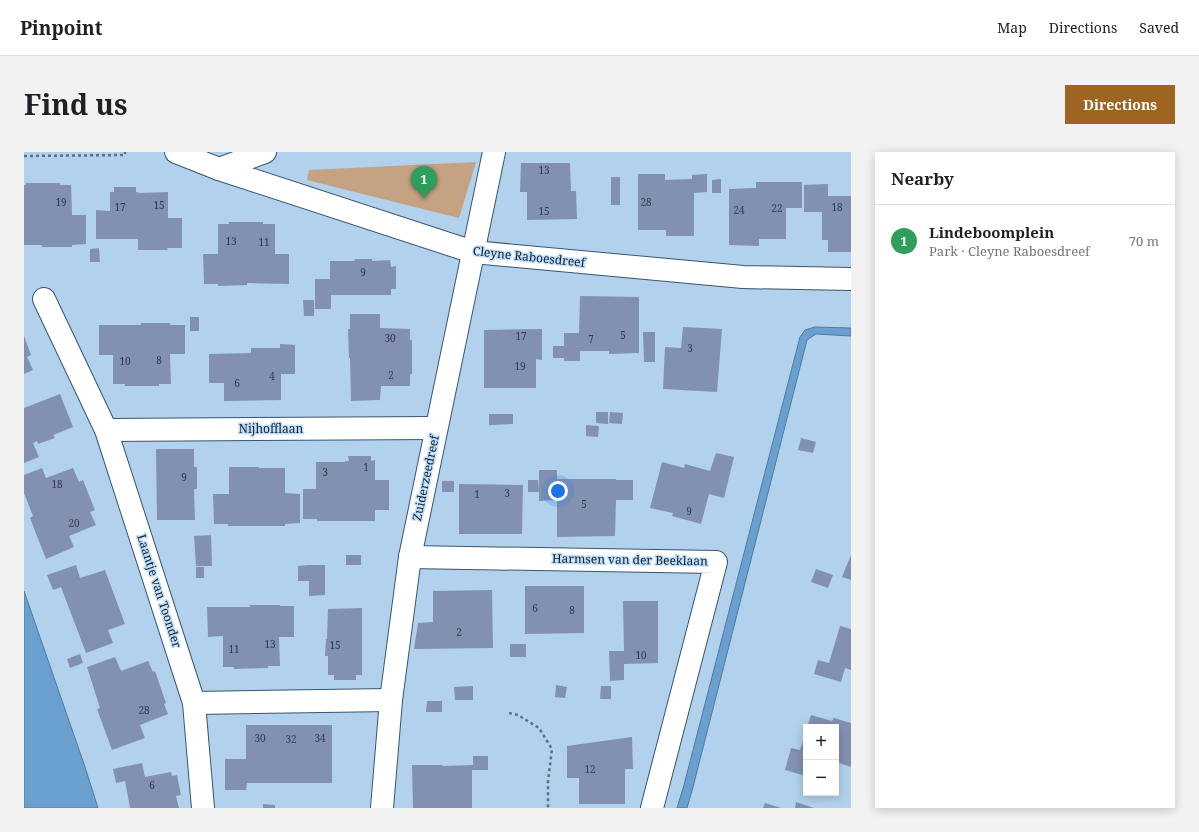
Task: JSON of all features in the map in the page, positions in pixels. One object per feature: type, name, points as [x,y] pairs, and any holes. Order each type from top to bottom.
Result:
[{"type":"street","name":"Cleyne Raboesdreef","points":[[176,152],[219,169],[474,252],[743,277],[851,279]]},
{"type":"street","points":[[219,169],[265,152]]},
{"type":"street","name":"Zuiderzeedreef","points":[[382,808],[391,700],[410,557],[494,152]]},
{"type":"street","name":"Laantje van Toonder","points":[[44,299],[106,430],[194,703],[203,808]]},
{"type":"street","name":"Nijhofflaan","points":[[106,430],[436,428]]},
{"type":"street","name":"Harmsen van der Beeklaan","points":[[410,557],[716,562],[652,808]]},
{"type":"street","points":[[194,703],[391,700]]},
{"type":"path","points":[[24,156],[125,155],[125,152]]},
{"type":"path","points":[[509,713],[518,715],[539,728],[552,749],[548,781],[548,808]]},
{"type":"shaded area","points":[[476,162],[459,218],[307,180],[309,170]]},
{"type":"water","points":[[815,327],[851,328],[851,336],[816,334],[807,340],[693,787],[687,808],[677,808],[800,337],[805,330]]},
{"type":"water","points":[[24,591],[85,767],[98,808],[24,808]]},
{"type":"building","points":[[521,163],[570,163],[571,191],[576,191],[577,219],[527,220],[527,192],[520,192]]},
{"type":"building","points":[[638,174],[665,174],[665,180],[692,179],[692,175],[707,174],[707,192],[694,193],[694,236],[666,236],[666,230],[638,230]]},
{"type":"building","points":[[611,177],[620,177],[620,205],[611,205]]},
{"type":"building","points":[[721,179],[721,193],[712,193],[712,180]]},
{"type":"building","points":[[756,182],[802,182],[802,208],[786,208],[786,239],[759,239],[759,246],[729,245],[729,189],[756,188]]},
{"type":"building","points":[[26,183],[60,183],[60,185],[71,185],[72,215],[86,215],[86,244],[72,245],[72,247],[42,247],[42,245],[24,245],[24,185],[26,185]]},
{"type":"building","points":[[828,184],[828,196],[851,196],[851,252],[828,252],[828,240],[822,240],[822,212],[804,212],[804,185]]},
{"type":"building","points":[[114,187],[136,187],[136,192],[140,193],[168,192],[168,218],[182,218],[182,248],[167,248],[168,250],[138,250],[138,239],[96,239],[96,210],[110,211],[110,192],[114,192]]},
{"type":"building","points":[[229,222],[263,222],[263,224],[275,224],[275,254],[289,254],[289,284],[247,283],[247,285],[218,286],[218,284],[204,284],[203,254],[218,254],[218,224],[229,224]]},
{"type":"building","points":[[99,248],[100,262],[90,262],[90,249]]},
{"type":"building","points":[[355,259],[372,259],[372,261],[390,260],[391,267],[396,266],[396,289],[391,289],[391,295],[331,295],[331,309],[315,309],[315,279],[330,279],[330,261],[354,261]]},
{"type":"building","points":[[580,296],[639,297],[639,353],[609,354],[609,351],[580,351],[580,361],[564,361],[564,358],[553,358],[553,346],[564,346],[564,333],[579,333]]},
{"type":"building","points":[[303,300],[314,300],[314,316],[304,316]]},
{"type":"building","points":[[350,314],[380,314],[380,328],[410,329],[410,340],[412,340],[412,374],[410,374],[410,386],[381,386],[380,400],[351,401],[348,329],[350,329]]},
{"type":"building","points":[[190,317],[199,317],[199,331],[190,331]]},
{"type":"building","points":[[141,323],[170,323],[170,325],[185,325],[185,354],[170,354],[171,384],[159,384],[159,386],[125,386],[125,384],[113,384],[113,355],[99,355],[99,325],[141,325]]},
{"type":"building","points":[[683,327],[722,329],[717,392],[663,389],[665,347],[681,348]]},
{"type":"building","points":[[542,329],[542,360],[536,359],[536,388],[484,388],[484,330]]},
{"type":"building","points":[[643,332],[655,332],[655,362],[644,362]]},
{"type":"building","points":[[24,336],[31,355],[27,357],[33,370],[24,374]]},
{"type":"building","points":[[280,344],[295,345],[295,374],[281,374],[281,400],[224,401],[224,383],[209,383],[209,354],[251,353],[251,348],[280,348]]},
{"type":"building","points":[[60,394],[73,427],[53,435],[55,438],[38,444],[37,441],[33,443],[39,457],[24,463],[24,408]]},
{"type":"building","points":[[596,412],[608,412],[608,424],[596,423]]},
{"type":"building","points":[[610,412],[623,413],[622,424],[609,423]]},
{"type":"building","points":[[489,414],[513,414],[513,424],[489,425]]},
{"type":"building","points":[[586,425],[599,426],[598,437],[586,436]]},
{"type":"building","points":[[801,438],[816,442],[813,453],[798,450]]},
{"type":"building","points":[[156,449],[194,449],[194,467],[197,467],[197,489],[194,489],[195,520],[157,520]]},
{"type":"building","points":[[716,453],[734,457],[724,498],[709,494],[701,524],[672,516],[673,513],[650,508],[662,462],[684,468],[685,464],[710,471]]},
{"type":"building","points":[[348,456],[371,456],[371,461],[375,460],[375,480],[389,480],[389,510],[375,510],[375,521],[317,521],[317,519],[303,519],[303,489],[316,489],[316,462],[345,462],[349,461]]},
{"type":"building","points":[[229,467],[285,468],[285,493],[300,494],[300,523],[285,524],[285,526],[228,526],[228,524],[214,524],[213,494],[229,494]]},
{"type":"building","points":[[42,468],[46,478],[73,468],[79,482],[83,480],[95,510],[90,512],[96,525],[69,536],[74,547],[46,559],[30,518],[33,516],[24,493],[24,475]]},
{"type":"building","points":[[539,470],[557,470],[557,479],[633,480],[633,500],[616,500],[615,536],[557,537],[557,500],[539,501]]},
{"type":"building","points":[[528,480],[538,480],[539,492],[528,492]]},
{"type":"building","points":[[442,481],[454,481],[454,492],[442,492]]},
{"type":"building","points":[[459,484],[523,485],[522,534],[459,534]]},
{"type":"building","points":[[211,535],[212,566],[196,566],[194,536]]},
{"type":"building","points":[[346,555],[361,555],[361,565],[346,565]]},
{"type":"building","points":[[851,555],[851,580],[842,577]]},
{"type":"building","points":[[76,565],[80,578],[105,570],[125,624],[108,630],[113,643],[86,653],[61,587],[53,590],[47,575]]},
{"type":"building","points":[[325,565],[325,595],[309,596],[309,581],[298,581],[298,566]]},
{"type":"building","points":[[196,567],[204,567],[204,578],[196,578]]},
{"type":"building","points":[[816,569],[833,575],[828,588],[811,582]]},
{"type":"building","points":[[525,586],[584,586],[584,633],[525,634]]},
{"type":"building","points":[[492,590],[493,648],[414,649],[418,623],[433,622],[433,591]]},
{"type":"building","points":[[623,601],[658,601],[658,663],[624,664],[624,680],[610,681],[609,651],[624,651]]},
{"type":"building","points":[[250,605],[294,606],[294,637],[279,637],[280,666],[268,666],[268,668],[234,669],[234,667],[223,667],[223,636],[208,637],[207,607],[250,607]]},
{"type":"building","points":[[362,608],[362,675],[356,675],[356,680],[334,680],[334,675],[328,675],[328,656],[325,656],[328,609]]},
{"type":"building","points":[[840,626],[851,629],[851,670],[845,668],[841,682],[814,674],[818,660],[829,663]]},
{"type":"building","points":[[510,644],[526,644],[526,657],[510,657]]},
{"type":"building","points":[[80,654],[83,663],[70,668],[67,659]]},
{"type":"building","points":[[115,657],[121,671],[148,661],[153,672],[155,671],[166,703],[164,704],[168,714],[140,725],[145,738],[112,750],[97,709],[100,708],[87,667]]},
{"type":"building","points":[[556,685],[567,687],[565,698],[555,697]]},
{"type":"building","points":[[473,686],[473,700],[455,700],[454,687]]},
{"type":"building","points":[[601,686],[611,686],[611,699],[600,699]]},
{"type":"building","points":[[427,701],[442,701],[442,712],[426,712]]},
{"type":"building","points":[[811,715],[832,721],[834,718],[851,723],[851,767],[839,763],[839,724],[808,724]]},
{"type":"building","points":[[246,725],[332,725],[332,783],[247,783],[246,790],[225,790],[225,759],[246,759]]},
{"type":"building","points":[[632,737],[633,769],[625,769],[625,804],[579,804],[579,778],[567,778],[567,746]]},
{"type":"building","points":[[803,741],[803,775],[785,770],[791,748],[800,750]]},
{"type":"building","points":[[473,756],[488,756],[488,770],[472,770],[472,808],[413,808],[412,765],[473,765]]},
{"type":"building","points":[[142,763],[145,777],[171,772],[172,776],[177,775],[181,795],[176,796],[179,808],[130,808],[125,781],[116,783],[113,769]]},
{"type":"building","points":[[796,802],[814,808],[795,808]]},
{"type":"building","points":[[765,803],[781,808],[763,808]]},
{"type":"building","points":[[263,804],[275,805],[275,808],[263,808]]},
{"type":"place","name":"Lindeboomplein","points":[[424,199]]}]
